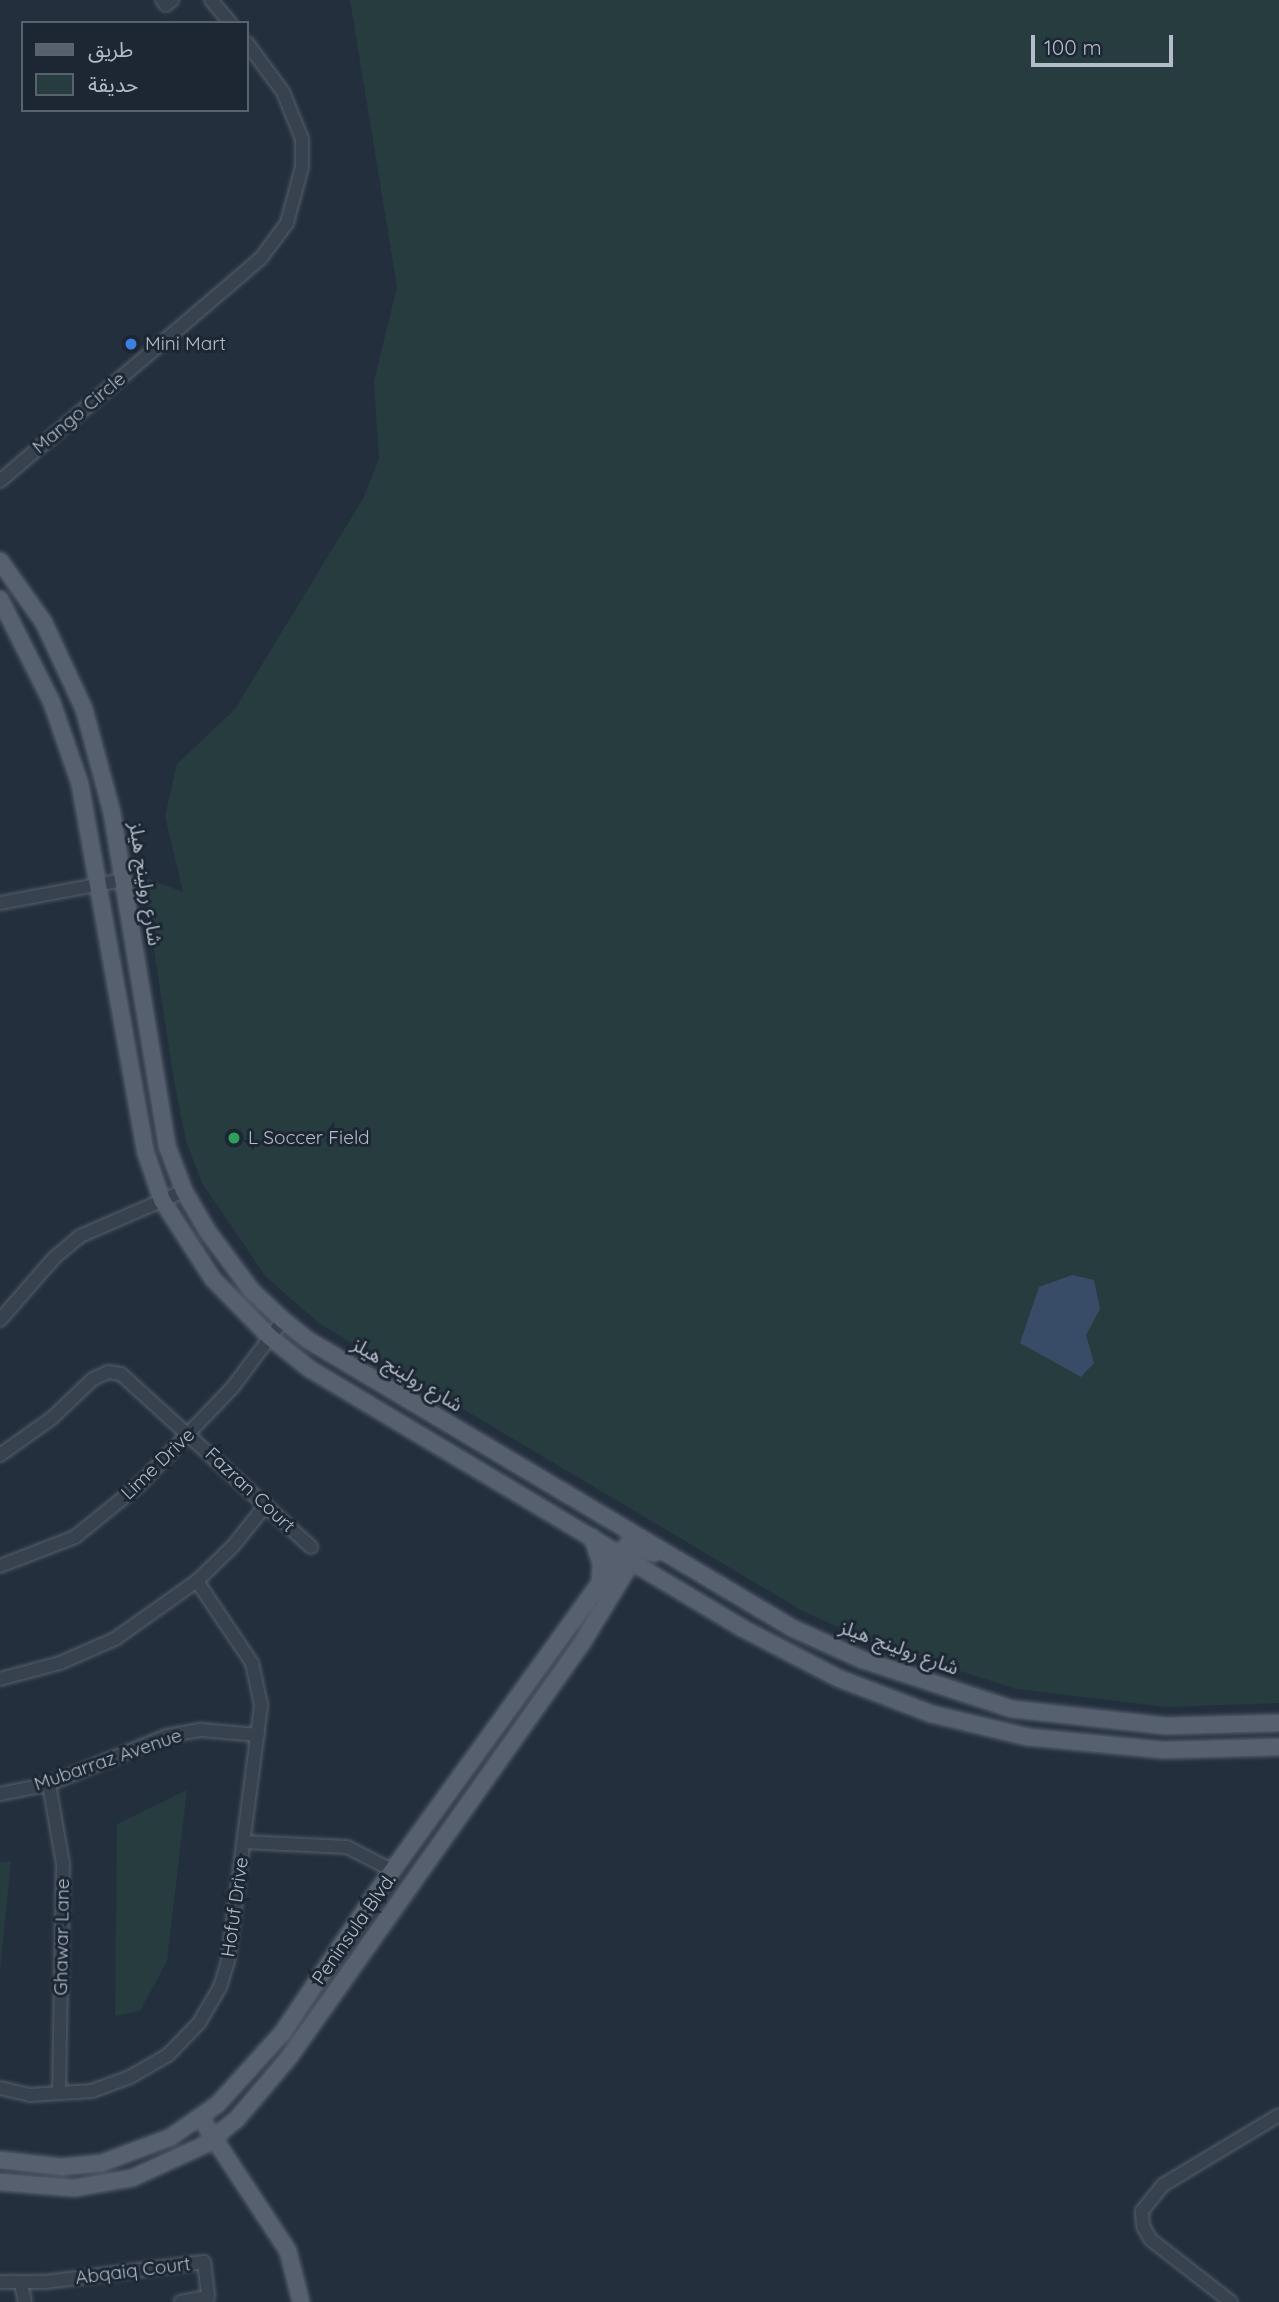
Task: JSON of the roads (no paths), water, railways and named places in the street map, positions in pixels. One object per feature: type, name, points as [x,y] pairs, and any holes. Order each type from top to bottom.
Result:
[{"type":"main road","name":"شارع رولينج هيلز","points":[[0,561],[44,623],[84,709],[112,813],[159,1109],[184,1191],[251,1290],[283,1320],[308,1340],[792,1628],[863,1660],[1012,1709],[1166,1726],[1279,1723]]},
{"type":"main road","points":[[0,599],[56,715],[80,784],[146,1153],[162,1200],[214,1279],[270,1337],[310,1369],[592,1537],[627,1554],[658,1577],[838,1678],[932,1714],[1056,1740],[1164,1750],[1279,1747]]},
{"type":"main road","points":[[450,1452],[463,1432]]},
{"type":"main road","points":[[626,1529],[627,1554]]},
{"type":"main road","points":[[592,1537],[601,1563],[600,1585]]},
{"type":"main road","points":[[627,1554],[675,1558]]},
{"type":"main road","name":"Peninsula Blvd.","points":[[0,2160],[62,2167],[102,2163],[171,2137],[200,2117],[242,2081],[283,2032],[392,1870],[600,1585],[627,1554]]},
{"type":"main road","name":"Peninsula Blvd.","points":[[0,2182],[74,2188],[132,2178],[214,2138],[236,2120],[290,2056],[617,1592],[627,1554]]},
{"type":"main road","points":[[617,1592],[632,1583],[658,1577]]},
{"type":"main road","points":[[200,2117],[288,2251],[301,2302]]},
{"type":"street","points":[[162,0],[166,5],[172,0]]},
{"type":"street","points":[[211,0],[228,21]]},
{"type":"street","name":"Mango Circle","points":[[0,481],[261,258],[288,223],[302,167],[302,139],[283,92],[248,44]]},
{"type":"street","points":[[0,903],[123,880]]},
{"type":"street","points":[[0,1320],[54,1258],[80,1236],[184,1191]]},
{"type":"street","name":"Lime Drive","points":[[0,1566],[75,1537],[139,1485],[190,1434],[283,1320]]},
{"type":"street","name":"Fazran Court","points":[[0,1455],[52,1418],[76,1392],[108,1373],[121,1374],[311,1547]]},
{"type":"street","points":[[0,1679],[60,1662],[115,1639],[197,1581],[233,1546],[266,1505]]},
{"type":"street","name":"Hofuf Drive","points":[[0,2088],[30,2095],[59,2091],[92,2091],[130,2077],[168,2055],[198,2023],[220,1987],[228,1960],[261,1705],[252,1663],[197,1581]]},
{"type":"street","name":"Mubarraz Avenue","points":[[0,1794],[49,1784],[166,1736],[201,1730],[257,1735]]},
{"type":"street","name":"Ghawar Lane","points":[[49,1784],[63,1864],[59,2091]]},
{"type":"street","points":[[244,1842],[347,1847],[392,1870]]},
{"type":"street","points":[[1231,2302],[1151,2240],[1143,2226],[1142,2211],[1163,2185],[1279,2115]]},
{"type":"street","name":"Abqaiq Court","points":[[0,2282],[21,2284],[204,2262],[208,2297],[179,2302]]},
{"type":"street","points":[[21,2284],[25,2302]]},
{"type":"water","points":[[1072,1275],[1094,1280],[1100,1309],[1086,1335],[1094,1363],[1081,1377],[1020,1343],[1039,1287]]},
{"type":"place","name":"Mini Mart","points":[[131,344]]},
{"type":"place","name":"L Soccer Field","points":[[234,1138]]}]
